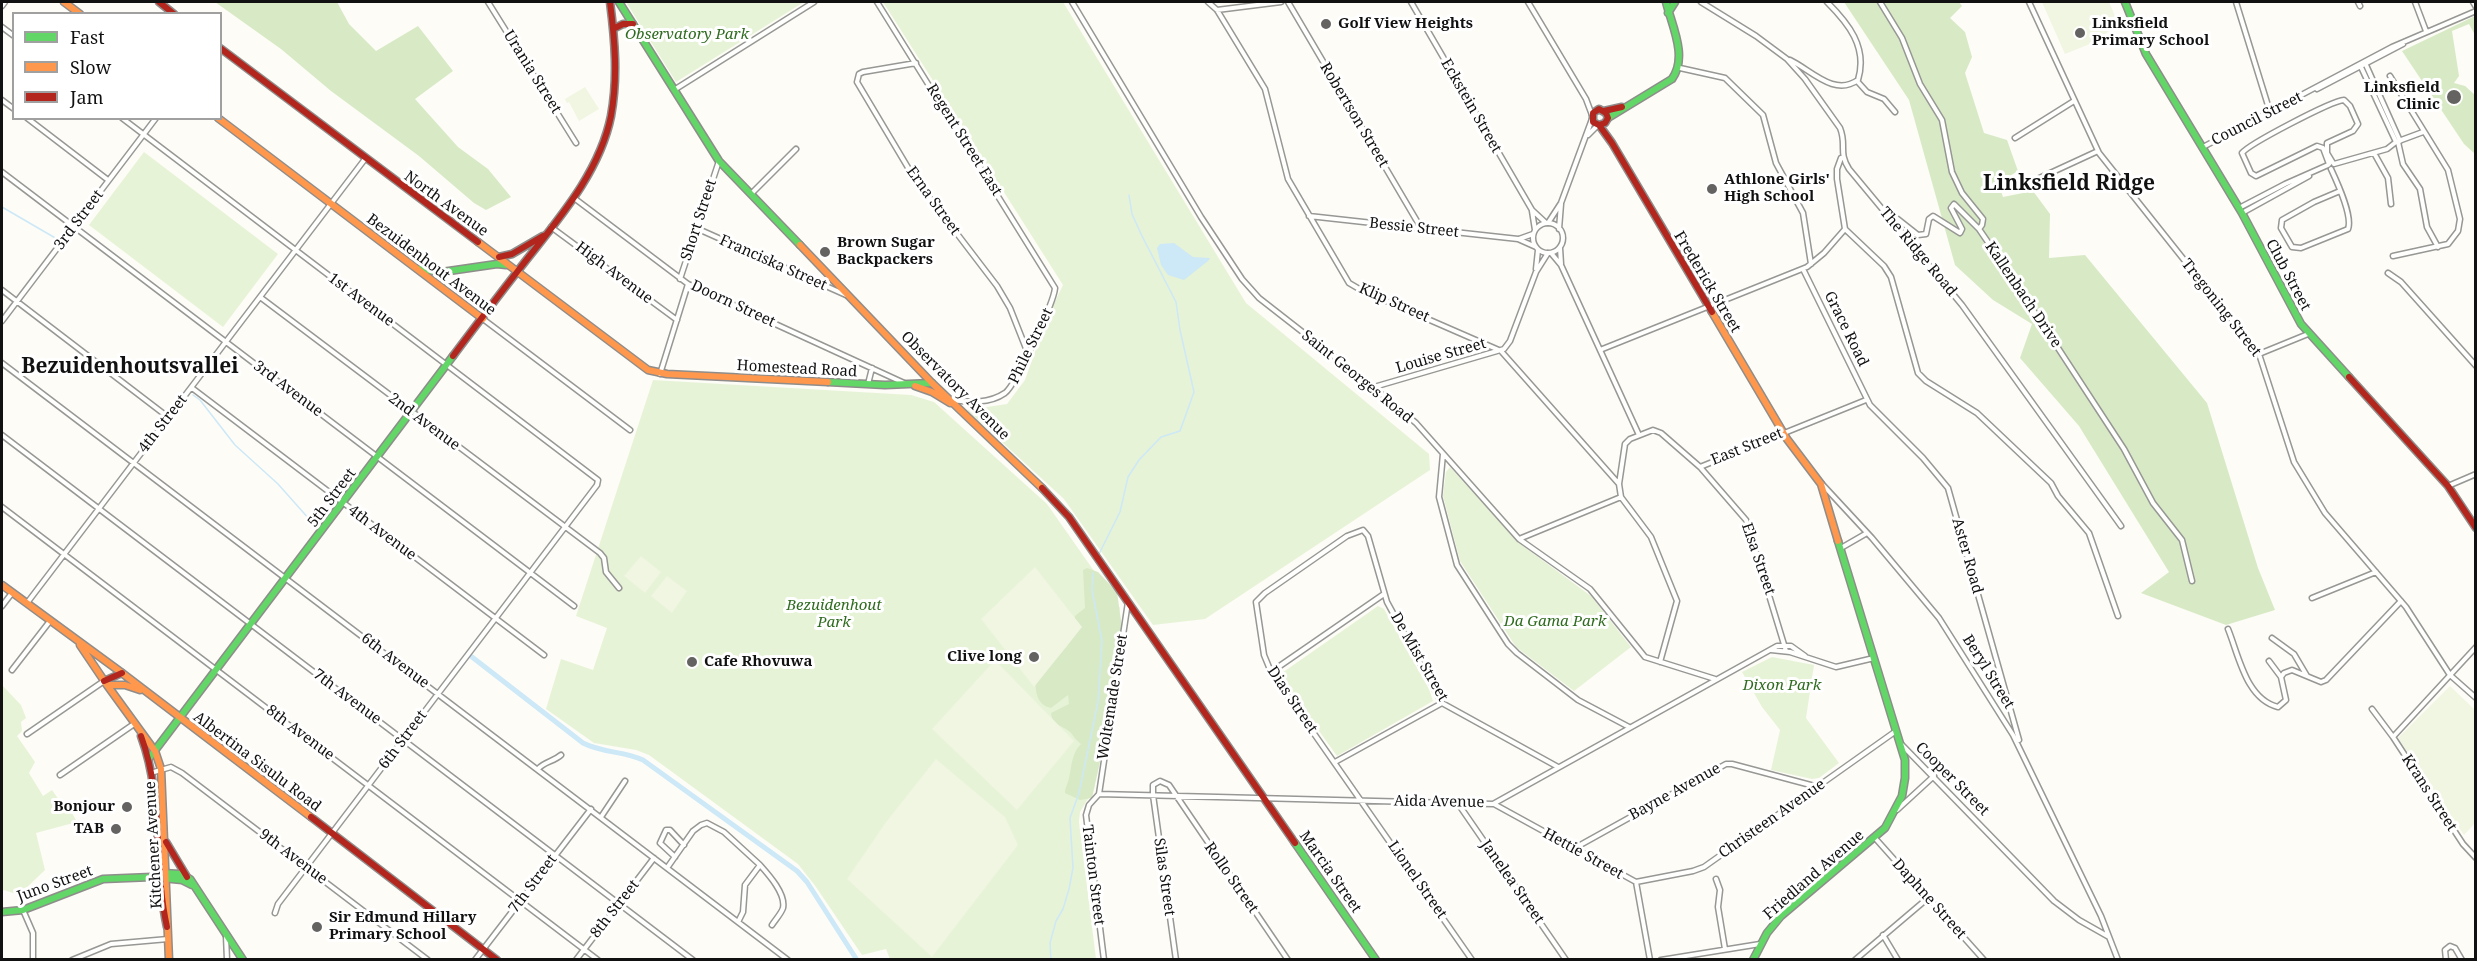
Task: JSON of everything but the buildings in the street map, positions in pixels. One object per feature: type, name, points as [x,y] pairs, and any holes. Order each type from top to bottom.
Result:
[{"type":"main road","points":[[64,2],[77,12]]},
{"type":"main road","points":[[159,2],[172,12]]},
{"type":"main road","points":[[553,226],[595,164],[612,114],[618,67],[610,2]]},
{"type":"main road","name":"Observatory Avenue","points":[[619,2],[719,161],[933,383],[1064,509],[1264,797]]},
{"type":"main road","points":[[1599,125],[1624,107],[1672,79],[1680,68],[1680,58],[1666,2]]},
{"type":"main road","points":[[1668,13],[1675,2]]},
{"type":"main road","name":"Club Street","points":[[2125,2],[2146,54],[2241,211],[2284,296],[2308,334],[2448,486],[2463,506],[2475,528]]},
{"type":"main road","points":[[615,28],[623,24],[633,24]]},
{"type":"main road","name":"North Avenue","points":[[222,50],[645,368],[660,374]]},
{"type":"main road","points":[[1596,114],[1624,107]]},
{"type":"main road","name":"Frederick Street","points":[[1596,114],[1607,120],[1612,143]]},
{"type":"main road","name":"Frederick Street","points":[[1596,114],[1599,125],[1612,143],[1783,433]]},
{"type":"main road","name":"Bezuidenhout Avenue","points":[[221,120],[483,319]]},
{"type":"main road","name":"5th Street","points":[[532,253],[553,226]]},
{"type":"main road","name":"5th Street","points":[[150,757],[553,226]]},
{"type":"main road","points":[[499,257],[512,254],[543,236]]},
{"type":"main road","points":[[491,265],[494,258],[492,253]]},
{"type":"main road","points":[[416,269],[442,272],[491,265],[511,267]]},
{"type":"main road","name":"Homestead Road","points":[[660,374],[868,384],[933,383]]},
{"type":"main road","points":[[910,385],[932,392],[961,411]]},
{"type":"main road","name":"Beryl Street","points":[[1783,433],[1821,484]]},
{"type":"main road","name":"Cooper Street","points":[[1821,484],[1902,745]]},
{"type":"main road","name":"Albertina Sisulu Road","points":[[2,585],[122,673],[496,960]]},
{"type":"main road","name":"Kitchener Avenue","points":[[76,639],[155,751],[161,769],[169,960]]},
{"type":"main road","points":[[105,683],[122,673]]},
{"type":"main road","points":[[105,683],[125,686],[148,694]]},
{"type":"main road","name":"Kitchener Avenue","points":[[136,726],[154,772],[157,877],[168,936]]},
{"type":"main road","name":"Friedland Avenue","points":[[1753,960],[1771,926],[1875,838],[1896,812],[1905,783],[1906,766],[1902,745]]},
{"type":"main road","name":"Marcia Street","points":[[1264,797],[1376,960]]},
{"type":"main road","points":[[165,840],[192,885],[243,960]]},
{"type":"main road","points":[[166,876],[188,877]]},
{"type":"main road","points":[[166,876],[192,885]]},
{"type":"main road","name":"Juno Street","points":[[2,912],[23,910],[100,879],[166,876]]},
{"type":"street","points":[[2,6],[5,2]]},
{"type":"street","name":"Urania Street","points":[[488,2],[576,143]]},
{"type":"street","points":[[673,90],[814,2]]},
{"type":"street","name":"Regent Street East","points":[[877,2],[1050,277]]},
{"type":"street","name":"Saint Georges Road","points":[[1072,2],[1201,217],[1242,279],[1265,305],[1373,387],[1416,423],[1519,539],[1590,589],[1642,653],[1660,662],[1715,679]]},
{"type":"street","name":"Klip Street","points":[[1208,2],[1217,10],[1265,89],[1285,172],[1343,273],[1354,286],[1502,351],[1619,484]]},
{"type":"street","points":[[1217,10],[1281,2]]},
{"type":"street","name":"Robertson Street","points":[[1288,2],[1421,228]]},
{"type":"street","name":"Eckstein Street","points":[[1410,2],[1532,210],[1547,223]]},
{"type":"street","points":[[1528,2],[1596,114],[1561,203],[1547,223],[1534,232],[1537,248],[1549,253],[1562,265]]},
{"type":"street","points":[[1701,2],[1756,36],[1786,59],[1830,85],[1837,86],[1857,81]]},
{"type":"street","points":[[1827,2],[1846,22],[1856,39],[1861,59],[1857,81]]},
{"type":"street","name":"Kallenbach Drive","points":[[1880,2],[1902,38],[1920,84],[1942,120],[1950,166],[1962,193],[1983,219],[1979,229],[2102,415],[2153,503],[2182,540],[2192,581]]},
{"type":"street","name":"Tregoning Street","points":[[2029,2],[2098,151],[2259,354],[2294,462],[2325,513],[2401,601],[2450,675],[2475,698]]},
{"type":"street","points":[[2236,2],[2270,112]]},
{"type":"street","points":[[2415,2],[2426,31]]},
{"type":"street","points":[[2473,2],[2475,9]]},
{"type":"street","name":"Council Street","points":[[2203,147],[2426,31],[2475,9]]},
{"type":"street","points":[[1786,59],[1804,79],[1840,128],[1843,138],[1837,179],[1845,230],[1884,266],[1892,277],[1920,376],[1971,408],[2049,481],[2087,531],[2118,616]]},
{"type":"street","name":"Erna Street","points":[[916,63],[869,70],[859,74],[857,79],[861,90],[913,176],[997,286],[1028,352]]},
{"type":"street","points":[[2363,65],[2398,142],[2403,164],[2420,189],[2427,227],[2438,247]]},
{"type":"street","points":[[1680,68],[1725,78],[1762,114],[1776,163],[1803,213],[1811,264]]},
{"type":"street","points":[[2390,76],[2450,174],[2460,219],[2454,239],[2448,244],[2393,256]]},
{"type":"street","points":[[1857,81],[1867,92],[1886,100],[1895,112]]},
{"type":"street","points":[[2331,166],[2327,143],[2353,131],[2358,124],[2350,106],[2343,100],[2264,139],[2242,153],[2251,173],[2255,176],[2266,173],[2319,146],[2325,152],[2336,179],[2350,220],[2349,229],[2301,248],[2292,247],[2281,228],[2282,220],[2340,191]]},
{"type":"street","points":[[2015,138],[2074,101]]},
{"type":"street","points":[[30,120],[108,180]]},
{"type":"street","name":"1st Avenue","points":[[124,120],[596,477],[598,482]]},
{"type":"street","name":"3rd Street","points":[[2,321],[154,120]]},
{"type":"street","points":[[1586,137],[1599,125]]},
{"type":"street","points":[[2241,211],[2285,184],[2342,162],[2387,150],[2398,142],[2423,132]]},
{"type":"street","points":[[751,194],[796,149]]},
{"type":"street","points":[[2033,181],[2098,151]]},
{"type":"street","points":[[2374,153],[2388,177],[2391,204]]},
{"type":"street","name":"The Ridge Road","points":[[1841,158],[1967,311],[2121,526]]},
{"type":"street","name":"4th Street","points":[[27,603],[365,159]]},
{"type":"street","name":"Short Street","points":[[680,279],[719,161]]},
{"type":"street","name":"3rd Avenue","points":[[2,172],[574,606]]},
{"type":"street","name":"Doorn Street","points":[[574,198],[688,284],[910,385]]},
{"type":"street","points":[[1875,201],[1918,235],[1926,234],[1929,219],[1933,216],[1955,231],[1962,232],[1951,208],[1954,204],[1979,229]]},
{"type":"street","points":[[1561,203],[1562,265],[1639,435],[1625,444],[1619,484],[1621,497],[1653,541],[1677,601],[1677,609],[1660,662]]},
{"type":"street","name":"Eckstein Street","points":[[1532,210],[1534,232]]},
{"type":"street","name":"Bessie Street","points":[[1309,216],[1518,239],[1537,248]]},
{"type":"street","points":[[1547,223],[1560,229]]},
{"type":"street","name":"High Avenue","points":[[553,226],[677,320]]},
{"type":"street","name":"Franciska Street","points":[[696,228],[850,297]]},
{"type":"street","points":[[1600,350],[1803,269],[1824,253],[1845,230]]},
{"type":"street","name":"Bessie Street","points":[[1518,239],[1534,232]]},
{"type":"street","points":[[1549,253],[1560,247]]},
{"type":"street","name":"Louise Street","points":[[1536,272],[1537,248]]},
{"type":"street","name":"Louise Street","points":[[1373,387],[1502,351],[1510,341],[1536,272],[1549,253]]},
{"type":"street","name":"Grace Road","points":[[1803,269],[1866,400]]},
{"type":"street","points":[[2388,273],[2402,282],[2475,366]]},
{"type":"street","name":"Phile Street","points":[[950,400],[976,403],[1003,394],[1018,377],[1056,290],[1050,277]]},
{"type":"street","points":[[660,374],[688,284]]},
{"type":"street","points":[[2,290],[168,417]]},
{"type":"street","name":"2nd Avenue","points":[[260,297],[602,555],[606,572],[619,588]]},
{"type":"street","name":"Bezuidenhout Avenue","points":[[483,319],[630,430]]},
{"type":"street","points":[[2259,354],[2308,334]]},
{"type":"street","points":[[1022,335],[1035,338]]},
{"type":"street","name":"6th Avenue","points":[[2,363],[788,960]]},
{"type":"street","points":[[868,384],[872,368]]},
{"type":"street","name":"4th Avenue","points":[[192,388],[544,656]]},
{"type":"street","name":"East Street","points":[[1639,435],[1651,430],[1659,431],[1700,467],[1866,400]]},
{"type":"street","name":"Aster Road","points":[[1866,400],[1923,458],[1948,488],[2018,741]]},
{"type":"street","name":"7th Avenue","points":[[2,435],[693,960]]},
{"type":"street","points":[[1443,454],[1440,496],[1457,565],[1509,644],[1517,653],[1578,700],[1629,727]]},
{"type":"street","name":"Elsa Street","points":[[1700,467],[1748,523],[1781,631],[1784,651]]},
{"type":"street","points":[[2448,486],[2475,474]]},
{"type":"street","name":"6th Street","points":[[275,913],[278,904],[598,482]]},
{"type":"street","name":"Beryl Street","points":[[1821,484],[1868,533],[1939,618],[2018,741],[2110,938],[2118,960]]},
{"type":"street","points":[[1519,539],[1621,497]]},
{"type":"street","name":"8th Avenue","points":[[2,507],[598,960]]},
{"type":"street","name":"De Mist Street","points":[[1357,531],[1363,530],[1368,536],[1384,594],[1442,703],[1558,767]]},
{"type":"street","name":"Dias Street","points":[[1357,531],[1265,593],[1256,602],[1264,655],[1271,672],[1361,800]]},
{"type":"street","points":[[1841,548],[1868,533]]},
{"type":"street","points":[[2312,598],[2376,572]]},
{"type":"street","points":[[2,606],[12,593]]},
{"type":"street","points":[[1271,672],[1384,594]]},
{"type":"street","name":"Woltemade Street","points":[[1099,794],[1128,601]]},
{"type":"street","points":[[2282,677],[2284,673],[2292,670],[2321,682],[2326,680],[2401,601]]},
{"type":"street","points":[[12,670],[50,621]]},
{"type":"street","points":[[2228,629],[2253,691],[2276,706],[2283,705],[2286,700],[2282,677],[2269,660]]},
{"type":"street","points":[[2272,638],[2294,654],[2307,676]]},
{"type":"street","points":[[1783,645],[1805,656]]},
{"type":"street","name":"Aida Avenue","points":[[1099,794],[1493,804],[1715,679],[1783,645]]},
{"type":"street","points":[[2392,737],[2475,647]]},
{"type":"street","points":[[1770,650],[1805,656],[1836,667],[1875,658]]},
{"type":"street","points":[[27,734],[105,683]]},
{"type":"street","points":[[1335,762],[1442,703]]},
{"type":"street","name":"Krans Street","points":[[2372,709],[2460,840],[2475,858]]},
{"type":"street","points":[[60,775],[136,726]]},
{"type":"street","name":"Christeen Avenue","points":[[1636,882],[1693,872],[1704,867],[1897,730]]},
{"type":"street","name":"Cooper Street","points":[[1902,745],[2055,901],[2079,920],[2110,938]]},
{"type":"street","points":[[538,769],[546,761],[555,760],[561,755]]},
{"type":"street","name":"Bayne Avenue","points":[[1574,849],[1728,764],[1818,787]]},
{"type":"street","name":"9th Avenue","points":[[161,769],[171,767],[182,773],[428,960]]},
{"type":"street","points":[[154,772],[161,769]]},
{"type":"street","name":"Friedland Avenue","points":[[1896,812],[1934,776]]},
{"type":"street","points":[[601,817],[625,781]]},
{"type":"street","name":"Aida Avenue","points":[[1153,795],[1154,785],[1163,781],[1169,785],[1176,796]]},
{"type":"street","name":"Tainton Street","points":[[1099,794],[1089,806],[1086,815],[1104,960]]},
{"type":"street","name":"Silas Street","points":[[1153,795],[1176,960]]},
{"type":"street","name":"Rollo Street","points":[[1176,796],[1288,960]]},
{"type":"street","name":"Lionel Street","points":[[1361,800],[1472,960]]},
{"type":"street","name":"Janelea Street","points":[[1459,804],[1566,960]]},
{"type":"street","name":"Hettie Street","points":[[1493,804],[1636,882],[1650,960]]},
{"type":"street","name":"7th Street","points":[[475,960],[591,809]]},
{"type":"street","points":[[667,868],[693,831],[701,825],[714,825],[760,865],[770,877],[783,905],[782,911],[772,925]]},
{"type":"street","points":[[675,857],[660,843],[666,830],[670,830],[684,845]]},
{"type":"street","name":"Daphne Street","points":[[1875,838],[1984,960]]},
{"type":"street","name":"8th Street","points":[[576,960],[654,858]]},
{"type":"street","points":[[738,922],[743,912],[745,885],[760,865]]},
{"type":"street","points":[[1716,879],[1720,890],[1718,907],[1725,949]]},
{"type":"street","points":[[1855,960],[1928,898]]},
{"type":"street","points":[[23,910],[33,933],[33,960]]},
{"type":"street","points":[[226,935],[227,960]]},
{"type":"street","points":[[1883,935],[1898,960]]},
{"type":"street","points":[[72,960],[111,944],[168,936]]},
{"type":"street","points":[[1661,960],[1760,945]]},
{"type":"street","points":[[2446,960],[2445,950],[2450,946],[2455,948],[2462,960]]},
{"type":"green space","points":[[215,2],[337,2],[349,24],[376,51],[418,26],[453,71],[415,99],[458,147],[488,169],[511,197],[486,210],[474,203],[419,156],[331,91],[281,49]]},
{"type":"green space","name":"Observatory Park","points":[[626,2],[804,2],[676,82]]},
{"type":"green space","points":[[883,2],[1063,2],[1246,303],[1429,454],[1430,470],[1205,619],[1153,625],[1064,499],[967,410],[1007,404],[1025,380],[1046,320],[1063,285]]},
{"type":"green space","points":[[1844,2],[1959,2],[1962,6],[1950,18],[1965,32],[1972,57],[1965,73],[1984,133],[2007,140],[2018,171],[1998,183],[2003,197],[2033,191],[2050,214],[2049,258],[2085,255],[2207,403],[2258,568],[2275,610],[2226,625],[2141,593],[2169,572],[2079,426],[2020,358],[2032,324],[1993,300],[1955,265],[1909,100]]},
{"type":"green space","name":"Linksfield Primary School","points":[[2042,2],[2109,2],[2118,23],[2097,41],[2065,54]]},
{"type":"green space","name":"Linksfield Clinic","points":[[2475,16],[2475,35],[2469,24],[2452,31],[2459,76],[2454,83],[2465,86],[2475,95],[2474,153],[2464,144],[2402,51]]},
{"type":"green space","points":[[585,87],[599,109],[579,121],[565,99]]},
{"type":"green space","points":[[144,152],[278,254],[223,327],[89,225]]},
{"type":"green space","name":"Bezuidenhout Park","points":[[653,380],[911,395],[934,402],[1047,504],[1120,608],[1094,789],[1080,812],[1079,822],[1096,959],[890,959],[886,949],[862,955],[798,864],[649,755],[636,750],[594,743],[546,709],[561,659],[593,670],[607,628],[576,616]]},
{"type":"green space","name":"Da Gama Park","points":[[1450,467],[1519,543],[1591,596],[1631,647],[1574,691],[1516,647],[1460,561],[1443,496],[1446,472]]},
{"type":"green space","points":[[641,556],[661,572],[645,593],[624,576]]},
{"type":"green space","name":"Clive long","points":[[1035,567],[1082,627],[1034,687],[981,619]]},
{"type":"green space","points":[[1087,568],[1098,572],[1117,592],[1123,635],[1106,735],[1092,798],[1080,800],[1065,793],[1065,789],[1074,756],[1081,744],[1068,730],[1053,720],[1051,713],[1069,704],[1068,695],[1051,708],[1046,706],[1038,698],[1035,681],[1076,634],[1078,629],[1074,620],[1075,616],[1085,608],[1083,570]]},
{"type":"green space","points":[[667,576],[687,591],[672,613],[651,596]]},
{"type":"green space","points":[[1378,606],[1384,609],[1429,689],[1433,701],[1337,756],[1279,675]]},
{"type":"green space","name":"Dixon Park","points":[[1772,657],[1814,665],[1806,718],[1839,763],[1819,778],[1812,779],[1771,770],[1780,730],[1762,707],[1742,672]]},
{"type":"green space","points":[[995,660],[1074,741],[1017,810],[932,729]]},
{"type":"green space","points":[[2,685],[21,705],[26,718],[21,722],[22,731],[17,736],[35,762],[29,773],[43,796],[52,790],[61,803],[66,802],[77,822],[36,833],[45,870],[19,895],[2,891]]},
{"type":"green space","points":[[2450,686],[2475,710],[2475,823],[2464,835],[2398,738]]},
{"type":"green space","points":[[936,759],[1005,817],[1018,845],[932,957],[847,879],[886,822]]},
{"type":"water","points":[[1174,243],[1193,257],[1210,258],[1184,280],[1168,275],[1161,265],[1157,248],[1160,244]]},
{"type":"waterway","points":[[1098,556],[1120,512],[1128,477],[1139,460],[1161,437],[1180,431],[1194,392],[1176,302],[1132,214],[1129,195]]},
{"type":"waterway","points":[[2,207],[57,239]]},
{"type":"waterway","points":[[193,395],[200,400],[235,445],[278,484],[318,529]]},
{"type":"waterway","points":[[1051,960],[1050,943],[1056,921],[1063,909],[1073,868],[1070,818],[1079,793],[1098,702],[1102,641],[1092,590],[1093,573]]},
{"type":"waterway","points":[[472,657],[583,743],[643,760],[797,871],[807,882],[857,960]]},
{"type":"traffic: fast","points":[[619,2],[719,161],[800,245]]},
{"type":"traffic: fast","points":[[1608,118],[1672,79],[1677,70],[1679,51],[1666,2]]},
{"type":"traffic: fast","points":[[1668,13],[1675,2]]},
{"type":"traffic: fast","points":[[2125,2],[2146,54],[2242,213],[2301,324],[2349,377]]},
{"type":"traffic: fast","points":[[418,269],[442,272],[497,264],[506,265]]},
{"type":"traffic: fast","points":[[150,757],[453,356]]},
{"type":"traffic: fast","points":[[828,382],[885,385],[932,383]]},
{"type":"traffic: fast","points":[[1753,960],[1767,933],[1781,916],[1885,828],[1902,796],[1905,760],[1838,541]]},
{"type":"traffic: fast","points":[[1295,843],[1376,960]]},
{"type":"traffic: fast","points":[[164,873],[179,874],[190,879],[243,960]]},
{"type":"traffic: fast","points":[[2,912],[23,910],[103,879],[152,877],[182,880],[192,885]]},
{"type":"traffic: slow","points":[[64,2],[77,12]]},
{"type":"traffic: slow","points":[[221,120],[483,319]]},
{"type":"traffic: slow","points":[[478,242],[648,370],[667,374],[828,382]]},
{"type":"traffic: slow","points":[[800,245],[932,383],[1042,488]]},
{"type":"traffic: slow","points":[[1712,312],[1787,439],[1821,484],[1838,541]]},
{"type":"traffic: slow","points":[[915,386],[932,392],[950,403]]},
{"type":"traffic: slow","points":[[2,585],[311,817]]},
{"type":"traffic: slow","points":[[80,645],[107,685],[125,685],[140,690]]},
{"type":"traffic: slow","points":[[107,685],[155,751],[161,769],[169,960]]},
{"type":"traffic: jam","points":[[159,2],[172,12]]},
{"type":"traffic: jam","points":[[453,356],[573,199],[596,159],[611,116],[614,88],[614,45],[610,2]]},
{"type":"traffic: jam","points":[[615,28],[623,24],[633,24]]},
{"type":"traffic: jam","points":[[222,50],[478,242]]},
{"type":"traffic: jam","points":[[1604,111],[1622,107]]},
{"type":"traffic: jam","points":[[1599,125],[1605,123],[1608,118],[1606,113],[1599,109],[1593,113],[1593,122],[1599,125],[1612,143],[1712,312]]},
{"type":"traffic: jam","points":[[499,257],[512,254],[543,236]]},
{"type":"traffic: jam","points":[[2349,377],[2448,486],[2476,528]]},
{"type":"traffic: jam","points":[[1042,488],[1069,517],[1295,843]]},
{"type":"traffic: jam","points":[[104,681],[122,673]]},
{"type":"traffic: jam","points":[[141,736],[153,783],[160,879],[167,927]]},
{"type":"traffic: jam","points":[[311,817],[497,960]]},
{"type":"traffic: jam","points":[[166,842],[187,877]]},
{"type":"place","name":"Golf View Heights","points":[[1326,24]]},
{"type":"place","name":"Linksfield Primary School","points":[[2080,33]]},
{"type":"place","name":"Linksfield Clinic","points":[[2454,97]]},
{"type":"place","name":"Athlone Girls' High School","points":[[1712,189]]},
{"type":"place","name":"Brown Sugar Backpackers","points":[[825,252]]},
{"type":"place","name":"Clive long","points":[[1034,657]]},
{"type":"place","name":"Cafe Rhovuwa","points":[[692,662]]},
{"type":"place","name":"Bonjour","points":[[127,807]]},
{"type":"place","name":"TAB","points":[[116,829]]},
{"type":"place","name":"Sir Edmund Hillary Primary School","points":[[317,927]]},
{"type":"district","name":"Linksfield Ridge","points":[[2069,184]]},
{"type":"district","name":"Bezuidenhoutsvallei","points":[[130,367]]}]
